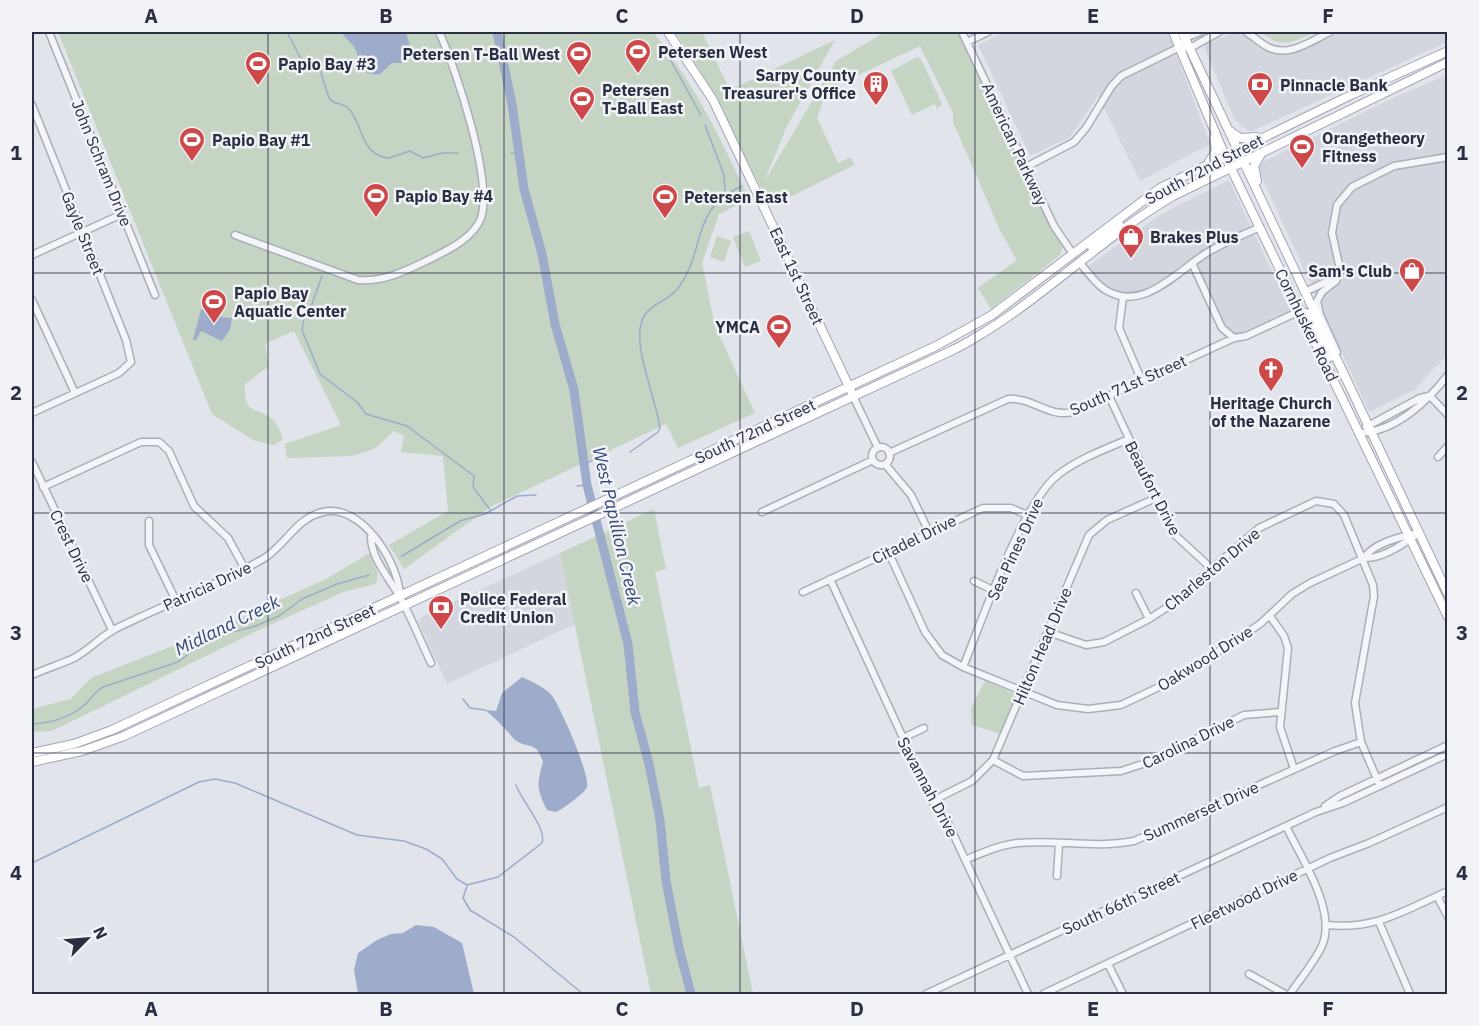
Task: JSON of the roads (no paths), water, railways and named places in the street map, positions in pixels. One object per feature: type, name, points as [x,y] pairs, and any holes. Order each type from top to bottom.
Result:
[{"type":"main road","name":"East 1st Street","points":[[668,32],[713,100],[853,396]]},
{"type":"main road","name":"Cornhusker Road","points":[[1173,32],[1225,156],[1448,617]]},
{"type":"main road","name":"Cornhusker Road","points":[[1184,35],[1348,387],[1448,594]]},
{"type":"main road","name":"South 72nd Street","points":[[32,753],[74,744],[112,730],[849,388],[980,323],[1134,206],[1166,185],[1448,51]]},
{"type":"main road","name":"South 72nd Street","points":[[32,762],[81,751],[124,736],[967,342],[1026,302],[1148,211],[1204,180],[1448,62]]},
{"type":"main road","points":[[1224,122],[1232,134],[1247,140],[1270,134]]},
{"type":"main road","points":[[1206,165],[1215,151],[1213,127]]},
{"type":"main road","points":[[1266,150],[1255,162],[1254,174],[1299,270],[1305,292]]},
{"type":"main road","points":[[1204,180],[1229,178],[1242,190]]},
{"type":"main road","points":[[1079,262],[1083,253],[1115,228],[1134,206]]},
{"type":"main road","points":[[1026,302],[1072,261],[1073,254]]},
{"type":"main road","points":[[1300,311],[1308,314],[1327,354],[1348,387]]},
{"type":"street","name":"John Schram Drive","points":[[49,32],[155,295]]},
{"type":"street","points":[[235,235],[358,280],[382,279],[456,245],[476,227],[483,208],[479,164],[456,74],[439,32]]},
{"type":"street","name":"American Parkway","points":[[962,32],[1054,226],[1073,254]]},
{"type":"street","points":[[967,42],[988,32]]},
{"type":"street","points":[[1180,47],[1184,35],[1200,32]]},
{"type":"street","points":[[1026,167],[1074,142],[1121,76],[1180,47],[1190,48],[1219,32]]},
{"type":"street","points":[[1246,32],[1266,46],[1279,51],[1295,48],[1330,32]]},
{"type":"street","name":"Gayle Street","points":[[32,105],[129,348],[131,362],[119,373],[75,393]]},
{"type":"street","points":[[1348,387],[1318,306],[1320,294],[1336,281],[1341,264],[1332,226],[1335,212],[1345,193],[1356,184],[1399,164],[1448,157]]},
{"type":"street","points":[[32,255],[122,214]]},
{"type":"street","points":[[1079,262],[1105,289],[1123,297],[1140,296],[1151,292],[1207,252],[1260,227]]},
{"type":"street","points":[[1192,263],[1222,328],[1234,338]]},
{"type":"street","points":[[1305,292],[1338,276]]},
{"type":"street","points":[[1123,297],[1120,333],[1142,381]]},
{"type":"street","points":[[32,300],[75,393],[32,413]]},
{"type":"street","name":"South 71st Street","points":[[889,453],[1002,401],[1021,399],[1052,412],[1066,414],[1234,338],[1246,336],[1300,311]]},
{"type":"street","points":[[1359,433],[1408,415],[1424,404],[1448,375]]},
{"type":"street","points":[[853,396],[878,448]]},
{"type":"street","name":"Beaufort Drive","points":[[1109,396],[1174,534],[1212,569]]},
{"type":"street","points":[[1430,396],[1448,415]]},
{"type":"street","name":"Sea Pines Drive","points":[[963,668],[1027,515],[1042,491],[1057,475],[1129,439]]},
{"type":"street","points":[[43,487],[141,442],[155,441],[169,451],[194,506],[228,538],[245,569]]},
{"type":"street","points":[[1438,457],[1448,446]]},
{"type":"street","points":[[878,448],[883,448],[889,453],[889,460],[885,464],[878,465],[873,460],[873,454],[878,448]]},
{"type":"street","points":[[762,512],[873,460]]},
{"type":"street","name":"Crest Drive","points":[[32,462],[112,630]]},
{"type":"street","points":[[885,464],[911,495],[928,532]]},
{"type":"street","name":"Hilton Head Drive","points":[[932,801],[972,781],[993,760],[1089,535],[1107,520],[1156,498]]},
{"type":"street","name":"Charleston Drive","points":[[1048,632],[1071,642],[1094,645],[1149,620],[1259,528],[1316,501],[1326,501],[1339,509],[1371,574],[1374,596],[1356,688],[1356,717],[1361,742],[1378,782]]},
{"type":"street","name":"Citadel Drive","points":[[803,592],[982,508],[1011,508],[1027,515]]},
{"type":"street","name":"Patricia Drive","points":[[32,675],[73,658],[112,630],[266,558],[302,521],[324,511],[345,513],[363,524],[371,537],[379,541],[398,582],[400,596],[430,663]]},
{"type":"street","points":[[149,521],[149,545],[176,601]]},
{"type":"street","name":"Oakwood Drive","points":[[888,551],[932,645],[952,663],[1073,708],[1106,708],[1120,705],[1178,678],[1270,616],[1292,594],[1310,583],[1364,558],[1368,551],[1419,533]]},
{"type":"street","name":"Savannah Drive","points":[[830,579],[932,801],[948,823],[1028,994]]},
{"type":"street","points":[[974,581],[995,591]]},
{"type":"street","points":[[1136,593],[1149,620]]},
{"type":"street","points":[[1270,616],[1284,636],[1288,648],[1280,712],[1283,740],[1294,769]]},
{"type":"street","name":"Carolina Drive","points":[[993,760],[1023,776],[1120,771],[1152,761],[1244,715],[1280,712]]},
{"type":"street","points":[[903,738],[924,728]]},
{"type":"street","name":"Summerset Drive","points":[[965,860],[995,848],[1019,843],[1100,846],[1134,841],[1294,769],[1361,742]]},
{"type":"street","name":"South 66th Street","points":[[926,994],[1316,812],[1448,745]]},
{"type":"street","name":"South 66th Street","points":[[1378,782],[1448,754]]},
{"type":"street","name":"Fleetwood Drive","points":[[1043,994],[1306,869],[1448,807]]},
{"type":"street","points":[[1286,826],[1323,904],[1327,925],[1322,947],[1290,994]]},
{"type":"street","points":[[1057,876],[1059,844]]},
{"type":"street","points":[[1327,925],[1357,926],[1379,922],[1448,891]]},
{"type":"street","points":[[1437,896],[1448,917]]},
{"type":"street","points":[[1379,922],[1410,994]]},
{"type":"street","points":[[1108,964],[1123,994]]},
{"type":"street","points":[[1250,974],[1285,994]]},
{"type":"street","points":[[941,987],[945,994]]},
{"type":"water","points":[[341,32],[406,32],[411,49],[402,63],[392,63],[380,74],[367,73],[361,66],[354,47]]},
{"type":"water","name":"Papio Bay Aquatic Center","points":[[201,309],[222,317],[232,318],[230,330],[222,341],[201,331],[196,340],[193,340]]},
{"type":"water","points":[[522,677],[543,688],[553,697],[580,756],[587,780],[586,789],[556,812],[547,810],[539,791],[543,762],[538,751],[532,746],[515,740],[485,710],[496,711],[502,693]]},
{"type":"water","points":[[416,925],[434,927],[462,943],[474,994],[358,994],[354,970],[358,953],[377,940],[391,934],[403,933]]},
{"type":"waterway","points":[[287,32],[301,59],[320,70],[329,98],[349,109],[368,146],[380,156],[389,158],[410,151],[423,158],[443,153],[458,153]]},
{"type":"waterway","name":"West Papillion Creek","points":[[497,32],[512,104],[524,189],[542,254],[555,324],[574,390],[587,485],[628,644],[635,712],[649,764],[660,820],[666,881],[691,994]]},
{"type":"waterway","points":[[662,45],[701,115]]},
{"type":"waterway","points":[[705,125],[724,175],[725,192]]},
{"type":"waterway","name":"West Papillion Creek","points":[[511,153],[518,154]]},
{"type":"waterway","points":[[630,452],[658,432],[660,428],[640,347],[641,324],[652,307],[669,297],[679,287],[688,272],[706,218],[714,206],[742,186]]},
{"type":"waterway","points":[[322,276],[312,304],[305,314],[302,330],[320,374],[357,402],[366,414],[407,426],[474,476],[473,487],[491,511]]},
{"type":"waterway","points":[[585,464],[593,460]]},
{"type":"waterway","name":"Midland Creek","points":[[577,486],[587,485]]},
{"type":"waterway","name":"Midland Creek","points":[[402,556],[460,521],[485,514],[517,496],[536,495]]},
{"type":"waterway","name":"Midland Creek","points":[[32,724],[65,717],[85,705],[103,687],[178,662],[192,651],[228,633],[253,627],[279,616],[302,599],[337,584],[369,575]]},
{"type":"waterway","points":[[463,699],[470,708],[485,710]]},
{"type":"waterway","points":[[32,863],[199,782],[215,779],[235,783],[357,835],[404,841],[426,849],[442,859],[457,879],[467,885],[498,877],[542,843],[543,837],[538,823],[516,785]]},
{"type":"waterway","points":[[467,886],[463,898],[470,910],[514,937],[583,994]]},
{"type":"place","name":"Petersen West","points":[[638,75]]},
{"type":"place","name":"Petersen T-Ball West","points":[[579,77]]},
{"type":"place","name":"Papio Bay #3","points":[[258,87]]},
{"type":"place","name":"Sarpy County Treasurer's Office","points":[[876,107]]},
{"type":"place","name":"Pinnacle Bank","points":[[1260,108]]},
{"type":"place","name":"Petersen T-Ball East","points":[[582,122]]},
{"type":"place","name":"Papio Bay #1","points":[[192,163]]},
{"type":"place","name":"Orangetheory Fitness","points":[[1302,170]]},
{"type":"place","name":"Papio Bay #4","points":[[376,219]]},
{"type":"place","name":"Petersen East","points":[[665,220]]},
{"type":"place","name":"Brakes Plus","points":[[1131,260]]},
{"type":"place","name":"Sam's Club","points":[[1412,294]]},
{"type":"place","name":"Papio Bay Aquatic Center","points":[[214,325]]},
{"type":"place","name":"YMCA","points":[[779,350]]},
{"type":"place","name":"Heritage Church of the Nazarene","points":[[1271,393]]},
{"type":"place","name":"Police Federal Credit Union","points":[[441,631]]}]
